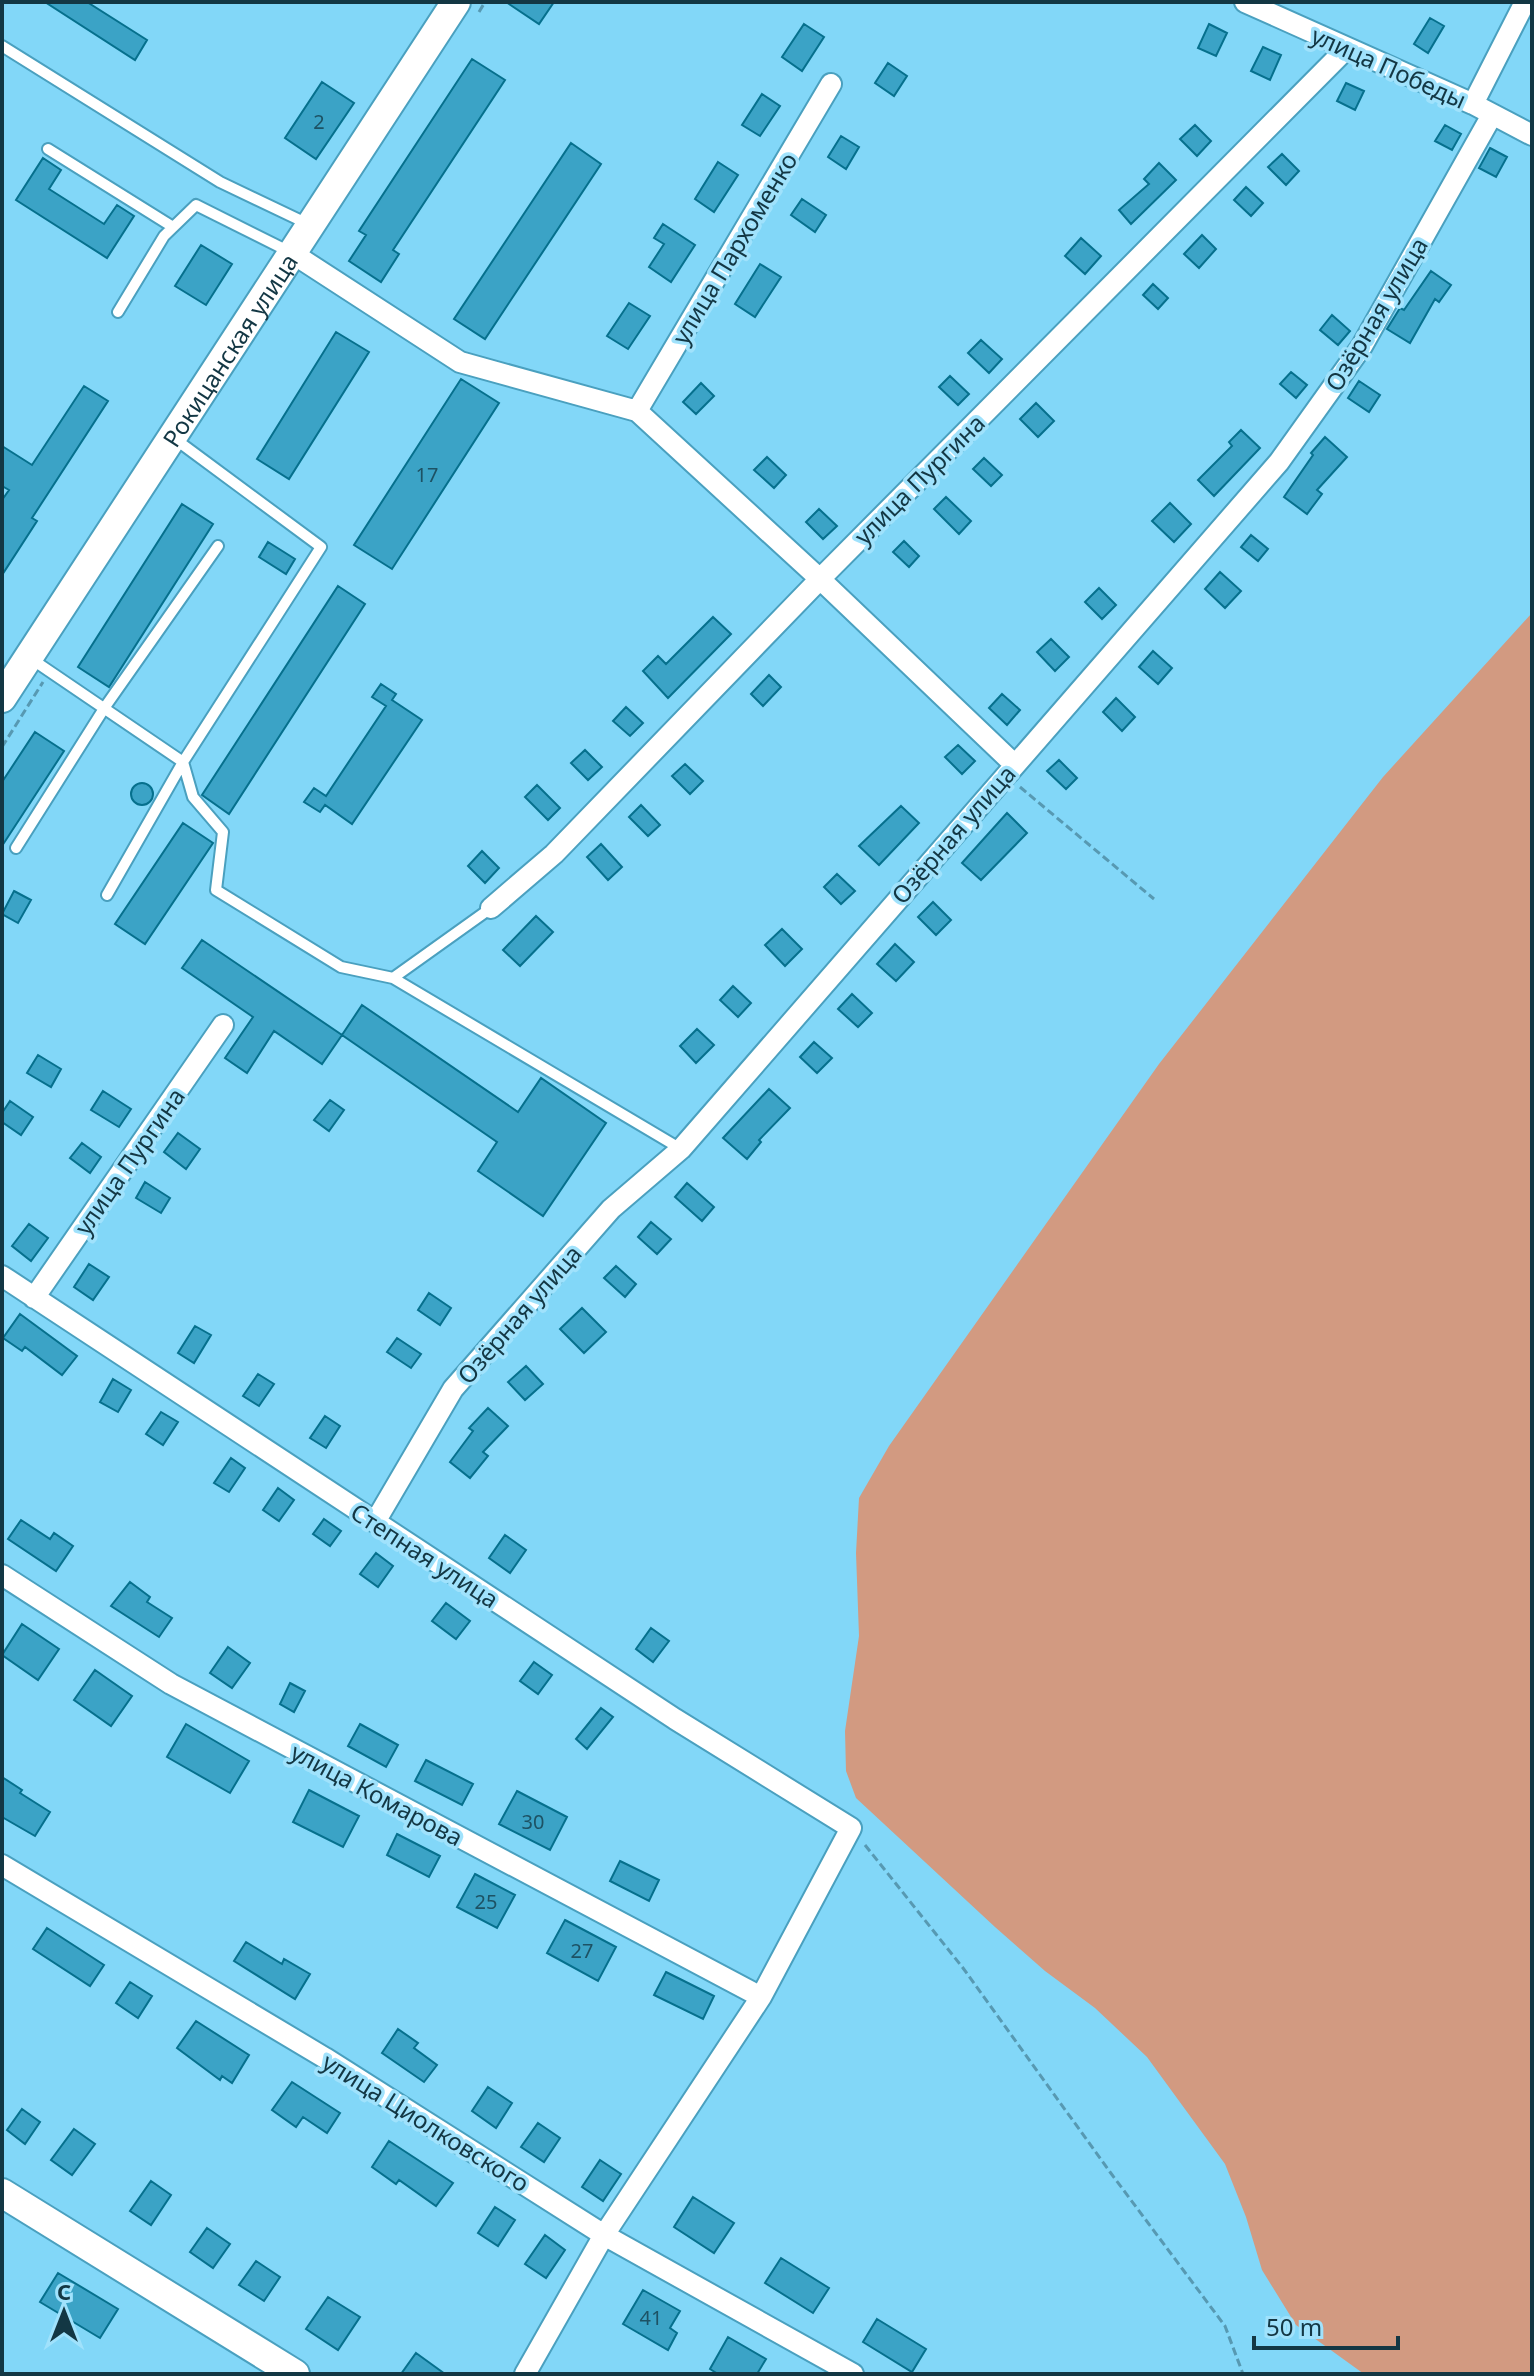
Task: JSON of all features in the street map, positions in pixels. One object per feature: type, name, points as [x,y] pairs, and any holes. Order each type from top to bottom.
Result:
[{"type":"street","name":"Рокицанская улица","points":[[2,698],[456,2]]},
{"type":"street","name":"улица Победы","points":[[1245,2],[1473,104],[1532,135]]},
{"type":"street","points":[[1473,104],[1525,2]]},
{"type":"street","name":"улица Пургина","points":[[491,908],[554,854],[820,579],[1347,48]]},
{"type":"street","name":"улица Пархоменко","points":[[637,411],[831,84]]},
{"type":"street","name":"Озёрная улица","points":[[375,1522],[453,1389],[611,1209],[681,1149],[1279,462],[1362,346],[1492,115]]},
{"type":"street","points":[[292,253],[460,362],[637,411],[820,579],[1010,769]]},
{"type":"street","name":"улица Пургина","points":[[34,1298],[223,1025]]},
{"type":"street","name":"Степная улица","points":[[2,1276],[675,1719],[851,1828]]},
{"type":"street","name":"улица Комарова","points":[[2,1575],[171,1684],[761,1997]]},
{"type":"street","points":[[525,2374],[604,2235],[761,1997],[851,1828]]},
{"type":"street","name":"улица Циолковского","points":[[2,1865],[325,2058],[604,2235],[853,2374]]},
{"type":"street","points":[[2,2193],[295,2374]]},
{"type":"lane","points":[[2,46],[220,182],[310,225]]},
{"type":"lane","points":[[48,149],[173,227]]},
{"type":"lane","points":[[118,312],[164,236],[196,205],[292,253]]},
{"type":"lane","points":[[107,895],[183,762],[321,547],[172,437]]},
{"type":"lane","points":[[16,848],[105,707],[218,546]]},
{"type":"lane","points":[[29,657],[183,762],[193,797],[223,832],[216,890],[341,967],[393,978],[681,1149]]},
{"type":"lane","points":[[393,978],[491,908]]},
{"type":"path","points":[[1010,769],[1154,899]]},
{"type":"path","points":[[851,1828],[963,1968],[1225,2326],[1243,2374]]},
{"type":"shaded area","points":[[1532,613],[1532,2374],[1364,2374],[1296,2325],[1262,2270],[1225,2164],[1147,2057],[1095,2008],[1045,1971],[995,1927],[856,1798],[846,1771],[845,1731],[859,1636],[856,1553],[859,1498],[889,1446],[1159,1064],[1383,777]]},
{"type":"building","points":[[45,2],[87,2],[147,40],[135,60]]},
{"type":"building","points":[[506,2],[554,2],[539,24]]},
{"type":"building","points":[[1430,18],[1444,26],[1428,53],[1414,44]]},
{"type":"building","points":[[804,24],[824,37],[802,71],[782,57]]},
{"type":"building","points":[[1209,24],[1227,33],[1216,56],[1198,48]]},
{"type":"building","points":[[1263,47],[1281,55],[1270,80],[1251,71]]},
{"type":"building","points":[[472,59],[505,80],[393,250],[399,254],[381,282],[349,261],[366,235],[359,231]]},
{"type":"building","points":[[888,63],[907,76],[894,96],[875,83]]},
{"type":"building","points":[[322,82],[354,103],[316,159],[285,138]]},
{"type":"building","points":[[1346,83],[1364,91],[1355,110],[1337,101]]},
{"type":"building","points":[[762,94],[780,106],[760,136],[742,125]]},
{"type":"building","points":[[1195,125],[1211,141],[1197,156],[1180,139]]},
{"type":"building","points":[[1445,125],[1461,134],[1452,150],[1435,141]]},
{"type":"building","points":[[841,136],[859,147],[846,169],[828,157]]},
{"type":"building","points":[[571,143],[601,164],[485,339],[454,319]]},
{"type":"building","points":[[1490,148],[1507,157],[1496,177],[1479,168]]},
{"type":"building","points":[[1282,154],[1299,171],[1286,185],[1268,167]]},
{"type":"building","points":[[43,158],[61,170],[49,189],[104,224],[117,205],[134,216],[107,258],[16,200]]},
{"type":"building","points":[[718,162],[738,175],[714,212],[695,199]]},
{"type":"building","points":[[1159,163],[1176,180],[1131,224],[1119,210],[1149,184],[1144,179]]},
{"type":"building","points":[[1246,187],[1263,203],[1251,216],[1234,200]]},
{"type":"building","points":[[802,199],[826,215],[815,232],[791,215]]},
{"type":"building","points":[[663,224],[695,245],[671,282],[649,267],[664,244],[654,238]]},
{"type":"building","points":[[1202,235],[1216,249],[1199,268],[1184,254]]},
{"type":"building","points":[[1081,238],[1101,256],[1085,274],[1065,256]]},
{"type":"building","points":[[201,245],[232,264],[206,305],[175,286]]},
{"type":"building","points":[[760,264],[781,277],[755,317],[735,304]]},
{"type":"building","points":[[1431,271],[1451,285],[1439,302],[1435,299],[1410,343],[1387,329]]},
{"type":"building","points":[[1153,284],[1168,298],[1158,309],[1143,295]]},
{"type":"building","points":[[629,303],[650,316],[628,349],[607,336]]},
{"type":"building","points":[[1332,315],[1350,331],[1338,345],[1320,330]]},
{"type":"building","points":[[336,332],[369,352],[289,479],[257,459]]},
{"type":"building","points":[[981,340],[1002,359],[989,373],[968,353]]},
{"type":"building","points":[[1291,372],[1307,385],[1296,398],[1280,384]]},
{"type":"building","points":[[950,376],[969,394],[958,405],[939,387]]},
{"type":"building","points":[[461,379],[499,403],[392,569],[354,545]]},
{"type":"building","points":[[1359,381],[1380,395],[1369,412],[1348,398]]},
{"type":"building","points":[[701,383],[714,396],[696,414],[683,402]]},
{"type":"building","points":[[84,386],[108,401],[32,518],[37,521],[2,575],[2,500],[9,490],[2,486],[2,446],[32,465]]},
{"type":"building","points":[[1036,403],[1054,421],[1038,437],[1020,419]]},
{"type":"building","points":[[1241,430],[1260,448],[1214,496],[1198,480],[1232,446],[1229,442]]},
{"type":"building","points":[[1325,437],[1347,457],[1317,490],[1322,494],[1307,514],[1284,497],[1313,455],[1311,453]]},
{"type":"building","points":[[767,457],[786,475],[774,488],[754,470]]},
{"type":"building","points":[[984,458],[1002,475],[991,486],[973,469]]},
{"type":"building","points":[[946,497],[971,521],[959,534],[934,509]]},
{"type":"building","points":[[1170,503],[1191,524],[1174,542],[1152,521]]},
{"type":"building","points":[[182,504],[213,524],[109,687],[78,667]]},
{"type":"building","points":[[819,509],[837,526],[823,539],[806,522]]},
{"type":"building","points":[[1251,535],[1268,549],[1258,561],[1241,547]]},
{"type":"building","points":[[904,541],[919,556],[909,567],[893,552]]},
{"type":"building","points":[[268,542],[295,559],[286,574],[259,557]]},
{"type":"building","points":[[1220,572],[1241,591],[1225,608],[1205,589]]},
{"type":"building","points":[[338,586],[365,604],[229,814],[202,795]]},
{"type":"building","points":[[1099,588],[1116,605],[1102,619],[1085,602]]},
{"type":"building","points":[[713,617],[731,634],[668,698],[643,671],[658,656],[666,664]]},
{"type":"building","points":[[1051,639],[1069,657],[1055,671],[1037,652]]},
{"type":"building","points":[[1153,651],[1172,668],[1158,684],[1139,667]]},
{"type":"building","points":[[769,675],[781,687],[763,706],[751,694]]},
{"type":"building","points":[[381,684],[396,694],[392,700],[422,720],[352,824],[325,805],[320,812],[304,802],[314,788],[326,796],[386,706],[372,697]]},
{"type":"building","points":[[1002,694],[1020,710],[1007,725],[989,708]]},
{"type":"building","points":[[1116,698],[1135,717],[1122,731],[1103,712]]},
{"type":"building","points":[[626,707],[643,723],[630,736],[613,721]]},
{"type":"building","points":[[35,732],[64,751],[2,846],[2,782]]},
{"type":"building","points":[[958,745],[975,761],[962,774],[945,757]]},
{"type":"building","points":[[585,750],[602,767],[588,780],[571,763]]},
{"type":"building","points":[[1059,760],[1077,778],[1066,789],[1047,771]]},
{"type":"building","points":[[685,764],[703,781],[690,794],[672,776]]},
{"type":"building","points":[[142,783],[150,786],[153,794],[150,802],[142,805],[134,802],[131,794],[134,786]]},
{"type":"building","points":[[537,785],[560,808],[548,820],[525,797]]},
{"type":"building","points":[[641,805],[660,825],[648,836],[629,817]]},
{"type":"building","points":[[901,806],[919,823],[879,865],[859,846]]},
{"type":"building","points":[[1007,813],[1027,833],[981,880],[962,863]]},
{"type":"building","points":[[183,823],[213,843],[145,944],[115,924]]},
{"type":"building","points":[[601,844],[622,867],[608,880],[587,857]]},
{"type":"building","points":[[482,851],[499,868],[485,883],[468,866]]},
{"type":"building","points":[[837,874],[855,891],[841,904],[824,887]]},
{"type":"building","points":[[14,891],[31,900],[18,923],[2,914]]},
{"type":"building","points":[[933,902],[951,920],[936,935],[918,917]]},
{"type":"building","points":[[536,916],[553,932],[520,966],[503,950]]},
{"type":"building","points":[[782,929],[802,949],[785,966],[765,945]]},
{"type":"building","points":[[202,940],[342,1035],[322,1064],[274,1031],[247,1073],[225,1058],[253,1017],[182,968]]},
{"type":"building","points":[[895,944],[914,962],[896,981],[877,964]]},
{"type":"building","points":[[733,986],[751,1003],[738,1017],[720,1000]]},
{"type":"building","points":[[852,994],[872,1013],[858,1027],[838,1009]]},
{"type":"building","points":[[362,1005],[518,1112],[541,1078],[606,1123],[543,1216],[478,1171],[497,1142],[342,1035]]},
{"type":"building","points":[[697,1029],[714,1045],[696,1063],[680,1046]]},
{"type":"building","points":[[814,1042],[832,1058],[817,1073],[800,1057]]},
{"type":"building","points":[[38,1055],[61,1069],[51,1087],[27,1073]]},
{"type":"building","points":[[769,1089],[790,1108],[759,1140],[761,1142],[747,1159],[723,1138]]},
{"type":"building","points":[[103,1091],[131,1109],[119,1127],[91,1110]]},
{"type":"building","points":[[330,1100],[344,1110],[329,1131],[314,1120]]},
{"type":"building","points":[[10,1101],[33,1117],[21,1135],[2,1122],[2,1113]]},
{"type":"building","points":[[178,1133],[200,1149],[186,1169],[164,1152]]},
{"type":"building","points":[[82,1143],[101,1157],[90,1173],[70,1158]]},
{"type":"building","points":[[145,1182],[170,1198],[161,1213],[136,1198]]},
{"type":"building","points":[[687,1183],[714,1207],[702,1221],[675,1197]]},
{"type":"building","points":[[651,1222],[671,1239],[657,1254],[638,1237]]},
{"type":"building","points":[[29,1224],[48,1238],[31,1261],[12,1246]]},
{"type":"building","points":[[89,1264],[109,1277],[93,1300],[74,1287]]},
{"type":"building","points":[[616,1266],[636,1284],[625,1297],[604,1278]]},
{"type":"building","points":[[429,1293],[451,1308],[440,1325],[418,1310]]},
{"type":"building","points":[[582,1308],[606,1332],[584,1353],[560,1329]]},
{"type":"building","points":[[20,1314],[77,1356],[62,1375],[25,1347],[22,1351],[3,1338]]},
{"type":"building","points":[[195,1326],[211,1335],[194,1363],[178,1353]]},
{"type":"building","points":[[397,1338],[421,1354],[411,1368],[387,1352]]},
{"type":"building","points":[[526,1366],[543,1384],[525,1400],[508,1382]]},
{"type":"building","points":[[258,1374],[274,1384],[259,1406],[243,1396]]},
{"type":"building","points":[[113,1379],[131,1390],[118,1412],[100,1402]]},
{"type":"building","points":[[488,1408],[508,1426],[483,1452],[488,1456],[470,1478],[450,1462],[473,1431],[469,1428]]},
{"type":"building","points":[[161,1412],[178,1422],[163,1445],[146,1434]]},
{"type":"building","points":[[325,1416],[340,1426],[326,1448],[310,1438]]},
{"type":"building","points":[[231,1458],[245,1468],[229,1492],[214,1483]]},
{"type":"building","points":[[278,1488],[294,1500],[279,1521],[263,1510]]},
{"type":"building","points":[[324,1519],[341,1531],[330,1546],[313,1534]]},
{"type":"building","points":[[21,1520],[50,1539],[54,1533],[73,1546],[56,1571],[8,1539]]},
{"type":"building","points":[[505,1535],[526,1550],[510,1573],[489,1558]]},
{"type":"building","points":[[376,1553],[393,1566],[378,1587],[360,1574]]},
{"type":"building","points":[[130,1582],[150,1597],[147,1602],[172,1618],[159,1637],[111,1606]]},
{"type":"building","points":[[446,1603],[470,1621],[456,1639],[432,1621]]},
{"type":"building","points":[[22,1624],[59,1649],[38,1680],[2,1655]]},
{"type":"building","points":[[651,1628],[669,1641],[653,1662],[636,1649]]},
{"type":"building","points":[[228,1647],[250,1663],[232,1688],[210,1673]]},
{"type":"building","points":[[534,1662],[552,1675],[538,1694],[520,1681]]},
{"type":"building","points":[[95,1670],[132,1696],[111,1726],[74,1700]]},
{"type":"building","points":[[290,1683],[305,1691],[294,1712],[280,1704]]},
{"type":"building","points":[[601,1708],[613,1717],[587,1749],[576,1739]]},
{"type":"building","points":[[186,1724],[249,1761],[230,1793],[167,1757]]},
{"type":"building","points":[[360,1724],[398,1745],[386,1767],[348,1746]]},
{"type":"building","points":[[426,1760],[473,1784],[462,1805],[415,1781]]},
{"type":"building","points":[[2,1777],[50,1812],[35,1836],[2,1817]]},
{"type":"building","points":[[309,1790],[359,1816],[343,1847],[293,1822]]},
{"type":"building","points":[[517,1791],[567,1817],[550,1850],[499,1824]]},
{"type":"building","points":[[397,1834],[440,1856],[429,1877],[387,1855]]},
{"type":"building","points":[[620,1861],[659,1880],[649,1901],[610,1881]]},
{"type":"building","points":[[475,1874],[515,1895],[497,1928],[457,1907]]},
{"type":"building","points":[[565,1920],[616,1947],[598,1981],[547,1953]]},
{"type":"building","points":[[47,1928],[104,1965],[90,1986],[33,1949]]},
{"type":"building","points":[[246,1942],[282,1964],[284,1959],[310,1974],[295,1999],[234,1961]]},
{"type":"building","points":[[666,1972],[714,1996],[703,2019],[654,1995]]},
{"type":"building","points":[[130,1982],[152,1996],[138,2018],[116,2003]]},
{"type":"building","points":[[196,2021],[249,2055],[232,2083],[222,2076],[220,2080],[177,2048]]},
{"type":"building","points":[[398,2029],[418,2043],[414,2048],[437,2065],[424,2082],[382,2053]]},
{"type":"building","points":[[292,2082],[340,2113],[327,2133],[303,2117],[296,2127],[272,2110]]},
{"type":"building","points":[[488,2087],[512,2103],[496,2128],[472,2111]]},
{"type":"building","points":[[22,2109],[40,2122],[25,2144],[7,2130]]},
{"type":"building","points":[[538,2123],[560,2138],[544,2162],[521,2147]]},
{"type":"building","points":[[74,2129],[95,2144],[72,2175],[51,2160]]},
{"type":"building","points":[[389,2141],[453,2183],[436,2206],[399,2180],[396,2184],[372,2167]]},
{"type":"building","points":[[600,2160],[621,2174],[603,2201],[582,2187]]},
{"type":"building","points":[[151,2181],[171,2195],[151,2225],[130,2211]]},
{"type":"building","points":[[693,2197],[734,2223],[714,2253],[674,2227]]},
{"type":"building","points":[[495,2207],[515,2220],[498,2246],[478,2233]]},
{"type":"building","points":[[207,2228],[230,2244],[213,2268],[190,2252]]},
{"type":"building","points":[[545,2235],[565,2250],[546,2278],[525,2264]]},
{"type":"building","points":[[781,2258],[829,2288],[813,2313],[765,2283]]},
{"type":"building","points":[[256,2261],[280,2277],[264,2301],[239,2285]]},
{"type":"building","points":[[58,2273],[118,2309],[100,2338],[40,2302]]},
{"type":"building","points":[[643,2290],[680,2311],[670,2328],[677,2333],[668,2350],[623,2324]]},
{"type":"building","points":[[328,2297],[360,2317],[338,2350],[306,2329]]},
{"type":"building","points":[[877,2319],[926,2349],[912,2372],[863,2342]]},
{"type":"building","points":[[728,2337],[766,2359],[757,2374],[718,2374],[710,2369]]},
{"type":"building","points":[[416,2353],[445,2374],[401,2374]]}]
